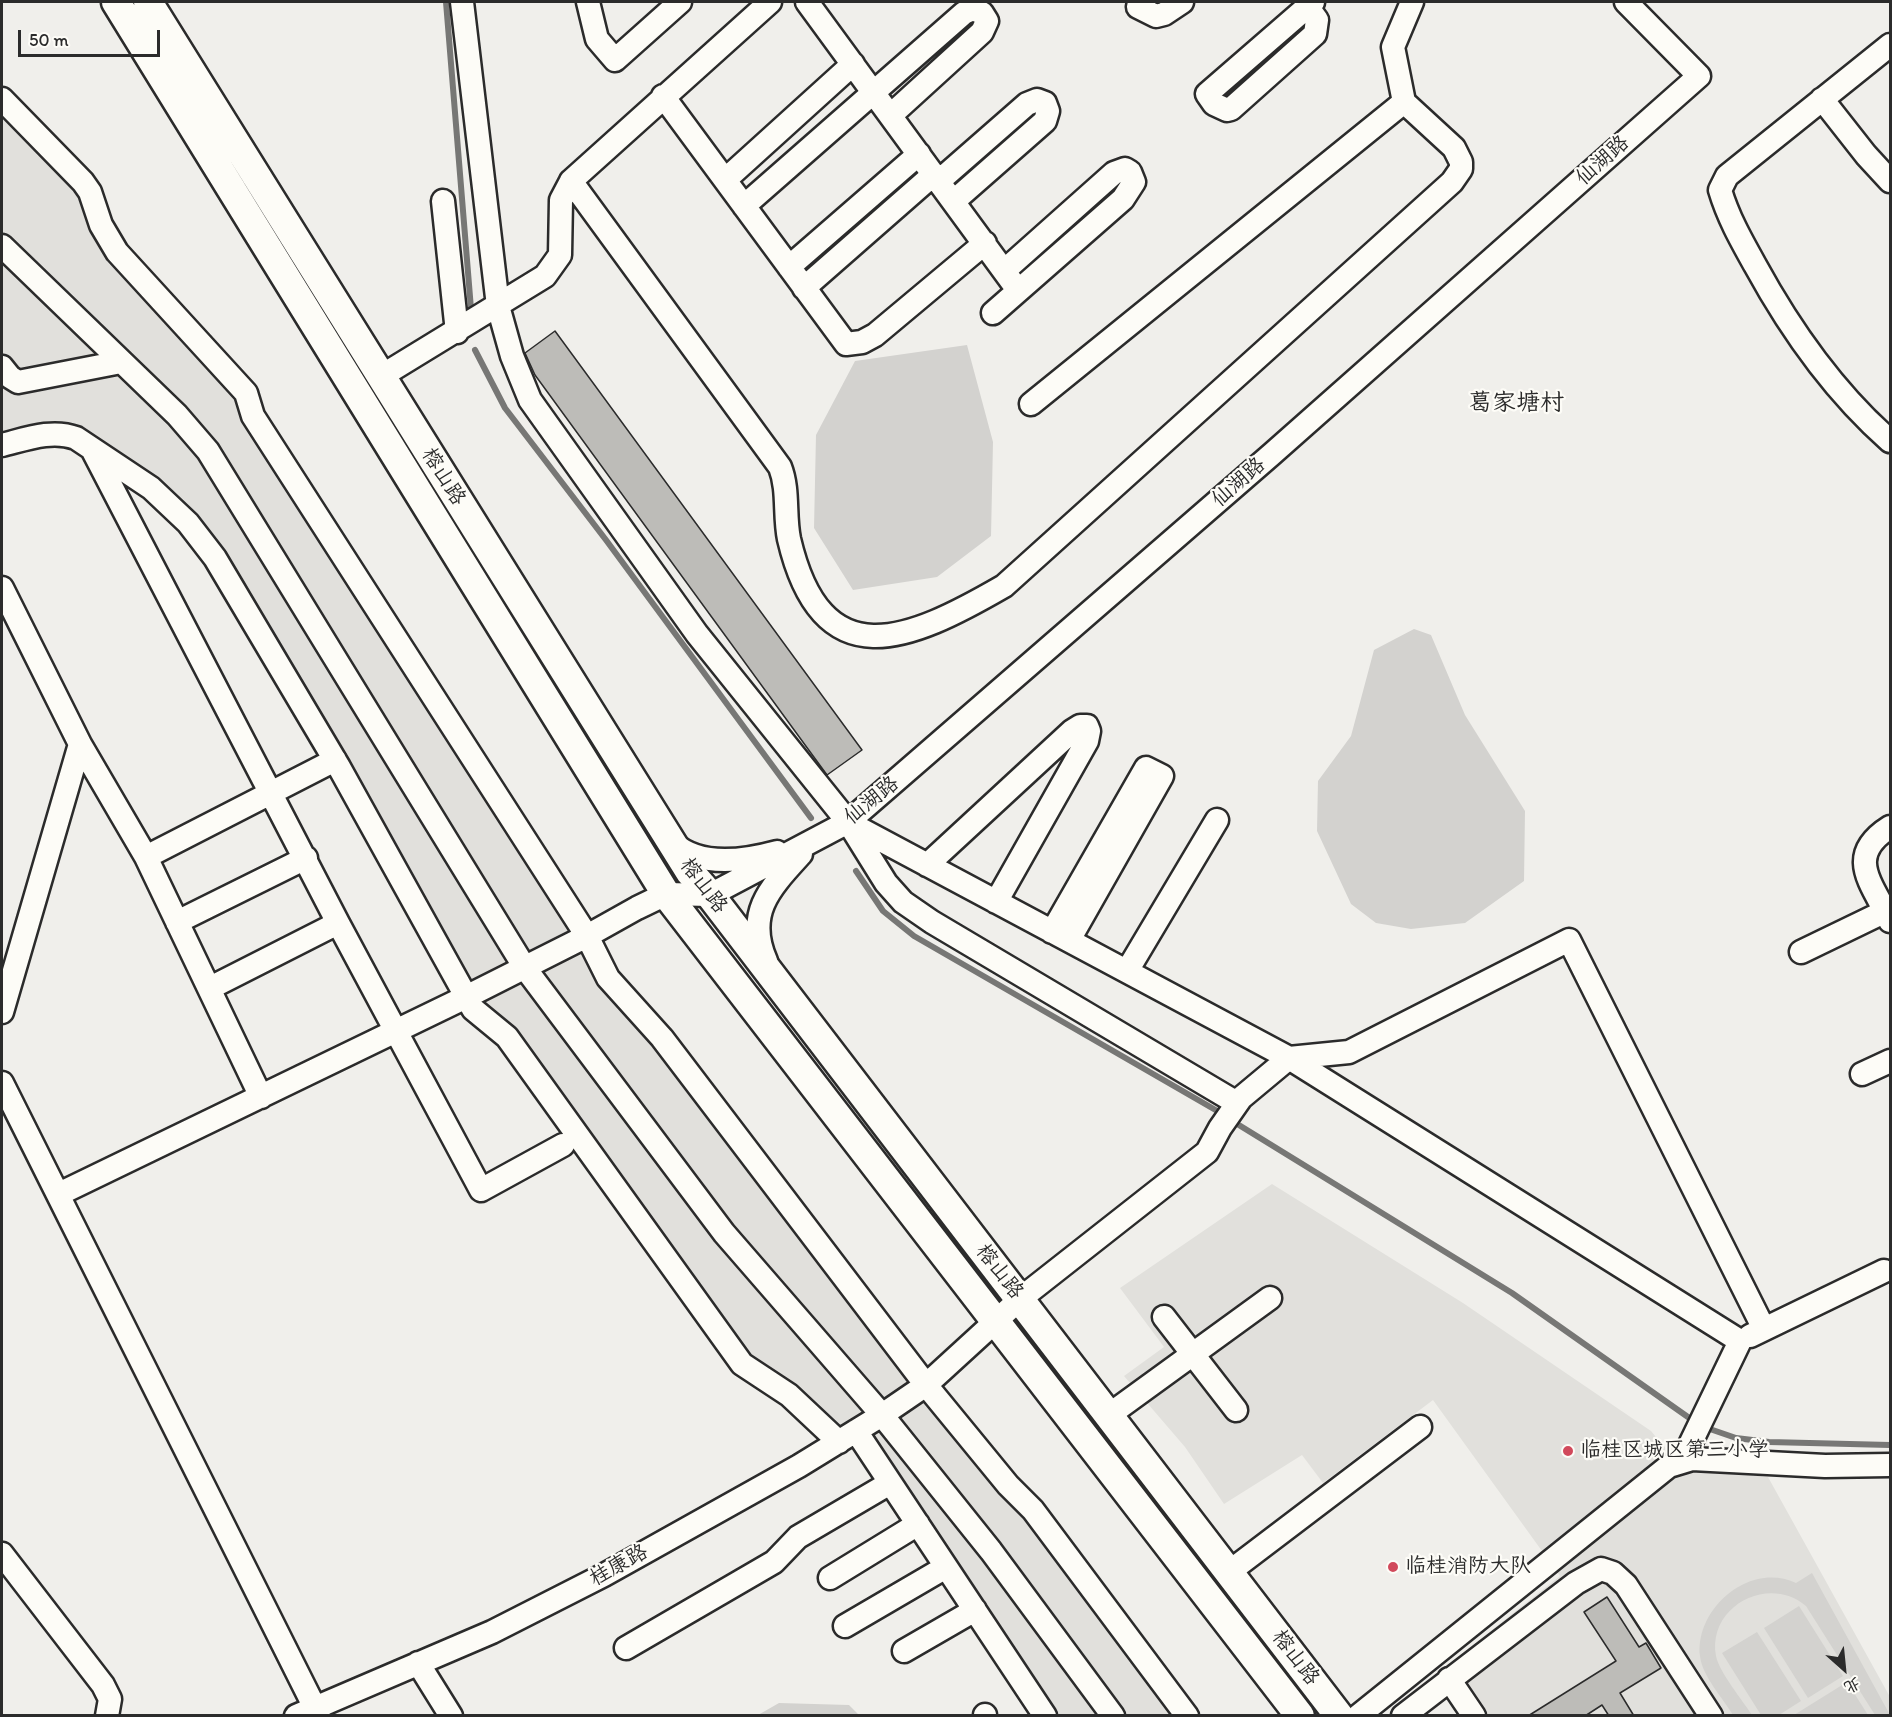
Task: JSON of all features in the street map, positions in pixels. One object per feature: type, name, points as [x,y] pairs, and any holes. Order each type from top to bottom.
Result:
[{"type":"main road","name":"榕山路","points":[[116,2],[666,894],[1300,1716]]},
{"type":"main road","name":"榕山路","points":[[148,2],[690,873],[710,896],[1339,1716]]},
{"type":"street","points":[[462,2],[498,306],[512,356],[541,417],[697,634],[848,822],[886,883],[916,911],[1237,1103]]},
{"type":"street","points":[[588,2],[597,39],[615,60],[680,2]]},
{"type":"street","points":[[380,377],[458,332],[545,276],[558,261],[562,246],[561,200],[571,181],[770,2]]},
{"type":"street","points":[[807,2],[1018,291]]},
{"type":"street","points":[[1144,2],[1138,7],[1156,16],[1164,14],[1182,2]]},
{"type":"street","points":[[571,181],[780,467],[784,477],[785,515],[789,539],[797,567],[815,602],[837,628],[856,635],[883,636],[912,630],[955,613],[1004,586],[1452,182],[1461,169],[1459,156],[1404,102],[1393,47],[1412,2]]},
{"type":"street","name":"仙湖路","points":[[710,896],[848,822],[1263,462],[1699,76],[1626,2]]},
{"type":"street","points":[[1310,4],[1317,20],[1315,34],[1231,109],[1227,110],[1214,104],[1207,94],[1310,4]]},
{"type":"street","points":[[744,206],[964,13],[973,9],[986,16],[986,27],[982,32],[891,115]]},
{"type":"street","points":[[1890,45],[1727,176],[1720,190],[1726,213],[1790,325],[1844,397],[1890,441]]},
{"type":"street","points":[[725,180],[853,64]]},
{"type":"street","points":[[663,96],[846,344],[858,344],[875,334],[985,243]]},
{"type":"street","points":[[2,99],[83,182],[90,192],[101,225],[117,252],[246,393],[253,416],[587,936],[608,978],[662,1038],[926,1385],[1008,1485],[1033,1510],[1186,1716]]},
{"type":"street","points":[[1822,99],[1866,155],[1890,181]]},
{"type":"street","points":[[804,288],[1023,107],[1033,100],[1045,103],[1048,111],[1045,121],[954,201]]},
{"type":"street","points":[[1031,404],[1404,102]]},
{"type":"street","points":[[789,267],[919,154]]},
{"type":"street","points":[[993,313],[1123,199],[1134,182],[1130,172],[1125,169],[1114,173],[1004,271]]},
{"type":"street","points":[[443,201],[458,332]]},
{"type":"street","points":[[2,246],[177,415],[208,451],[525,968],[724,1233],[882,1415],[991,1551],[1113,1716]]},
{"type":"street","points":[[2,367],[18,382],[121,362]]},
{"type":"street","points":[[2,444],[64,434],[92,448],[151,488],[188,523],[215,558],[335,760],[473,1009],[507,1037],[742,1364],[847,1437],[890,1483],[1045,1716]]},
{"type":"street","points":[[92,448],[338,923],[481,1190],[563,1145]]},
{"type":"street","points":[[2,588],[80,744],[146,857],[261,1097]]},
{"type":"street","points":[[927,865],[1072,731],[1080,726],[1087,726],[1089,731],[1087,741],[996,902]]},
{"type":"street","points":[[2,1012],[80,744]]},
{"type":"street","points":[[146,857],[335,760]]},
{"type":"street","points":[[1146,768],[1162,776],[1060,936],[1146,768]]},
{"type":"street","points":[[1127,971],[1217,819]]},
{"type":"street","points":[[848,822],[1289,1058],[1740,1341]]},
{"type":"street","points":[[1801,952],[1889,914],[1868,874],[1863,856],[1869,843],[1890,827]]},
{"type":"street","points":[[668,838],[685,853],[718,860],[756,857],[810,842]]},
{"type":"street","points":[[775,981],[757,941],[757,921],[768,891],[810,842]]},
{"type":"street","points":[[177,922],[306,858]]},
{"type":"street","points":[[637,908],[647,888],[651,868]]},
{"type":"street","points":[[59,1194],[525,968],[666,894],[710,896]]},
{"type":"street","points":[[637,908],[665,910],[691,926]]},
{"type":"street","points":[[210,988],[338,923]]},
{"type":"street","points":[[1289,1058],[1349,1052],[1569,940],[1764,1329]]},
{"type":"street","name":"桂康路","points":[[310,1713],[492,1632],[604,1575],[882,1415],[926,1385],[1020,1299],[1207,1152],[1237,1103],[1260,1079],[1289,1058]]},
{"type":"street","points":[[1862,1074],[1890,1061]]},
{"type":"street","points":[[2,1083],[59,1194],[310,1713]]},
{"type":"street","points":[[1682,1461],[1740,1341],[1884,1271]]},
{"type":"street","points":[[1109,1415],[1270,1298]]},
{"type":"street","points":[[1164,1317],[1236,1410]]},
{"type":"street","points":[[1229,1572],[1420,1427]]},
{"type":"street","points":[[1358,1716],[1658,1474],[1682,1461],[1890,1465]]},
{"type":"street","points":[[627,1648],[774,1562],[798,1537],[890,1483]]},
{"type":"street","points":[[830,1578],[918,1524]]},
{"type":"street","points":[[2,1554],[103,1685],[110,1699],[107,1716]]},
{"type":"street","points":[[845,1626],[946,1567]]},
{"type":"street","points":[[1403,1716],[1576,1583],[1594,1571],[1607,1570],[1626,1585],[1711,1716]]},
{"type":"street","points":[[904,1651],[975,1610]]},
{"type":"street","points":[[418,1663],[451,1716]]},
{"type":"street","points":[[1449,1679],[1474,1716]]},
{"type":"shaded area","points":[[2,99],[64,164],[101,225],[246,393],[587,936],[1187,1715],[1045,1715],[856,1432],[839,1442],[757,1376],[481,1017],[215,558],[76,438],[2,445]]},
{"type":"shaded area","points":[[967,345],[993,442],[991,536],[937,577],[853,590],[814,528],[816,435],[855,361]]},
{"type":"shaded area","points":[[1414,629],[1431,635],[1465,715],[1525,811],[1524,881],[1465,923],[1411,929],[1376,923],[1351,904],[1317,831],[1318,781],[1351,736],[1374,650]]},
{"type":"shaded area","name":"临桂区城区第三小学","points":[[1272,1184],[1463,1303],[1651,1431],[1682,1468],[1768,1477],[1890,1697],[1890,1715],[1463,1715],[1435,1675],[1560,1576],[1433,1400],[1323,1483],[1302,1455],[1224,1504],[1185,1447],[1124,1376],[1164,1347],[1120,1288]]},
{"type":"shaded area","points":[[1812,1573],[1890,1715],[1875,1715],[1806,1606],[1791,1597],[1775,1593],[1744,1600],[1731,1610],[1721,1623],[1716,1638],[1718,1663],[1752,1715],[1733,1715],[1709,1679],[1702,1664],[1701,1638],[1706,1621],[1729,1593],[1744,1584],[1761,1578],[1778,1578],[1796,1583]]},
{"type":"shaded area","points":[[1799,1606],[1843,1676],[1808,1698],[1764,1628]]},
{"type":"shaded area","points":[[1757,1632],[1801,1701],[1779,1715],[1761,1715],[1722,1653]]},
{"type":"shaded area","points":[[1847,1682],[1868,1715],[1794,1715]]},
{"type":"shaded area","points":[[779,1703],[849,1705],[859,1715],[758,1715]]},
{"type":"building","points":[[555,331],[862,750],[827,775],[535,375],[525,353]]},
{"type":"building","points":[[1607,1597],[1639,1647],[1646,1643],[1661,1668],[1620,1693],[1634,1716],[1609,1716],[1602,1705],[1585,1716],[1528,1716],[1616,1661],[1584,1612]]},
{"type":"waterway","points":[[446,2],[471,309]]},
{"type":"waterway","points":[[475,350],[505,408],[606,540],[811,818]]},
{"type":"waterway","points":[[856,871],[883,911],[914,936],[1219,1112]]},
{"type":"waterway","points":[[1234,1122],[1512,1293],[1695,1422]]},
{"type":"waterway","points":[[1704,1427],[1736,1438],[1769,1442],[1890,1445]]},
{"type":"place","name":"临桂区城区第三小学","points":[[1568,1451]]},
{"type":"place","name":"临桂消防大队","points":[[1393,1567]]},
{"type":"district","name":"葛家塘村","points":[[1516,404]]}]
